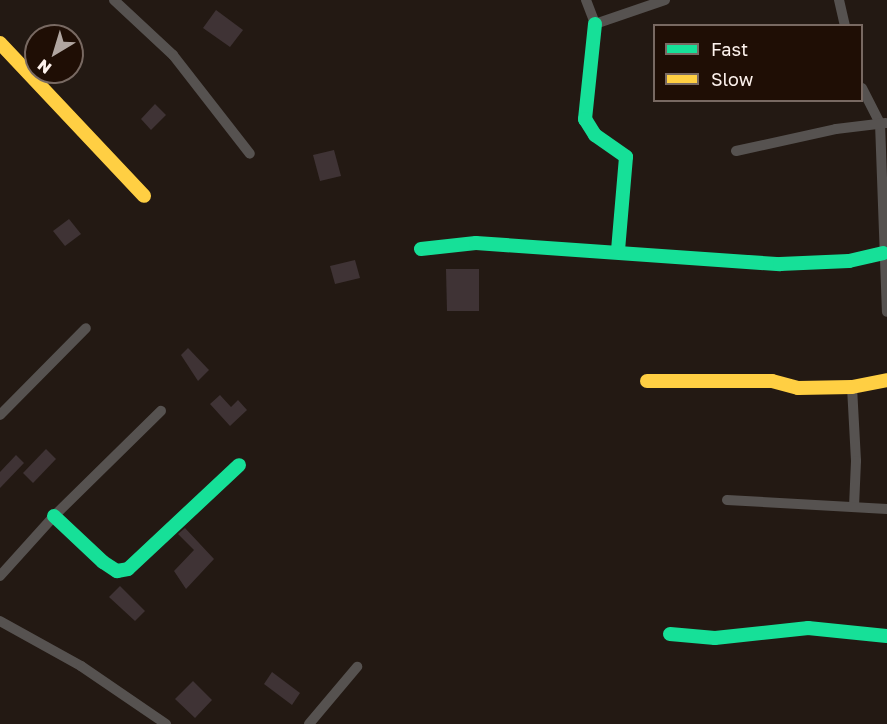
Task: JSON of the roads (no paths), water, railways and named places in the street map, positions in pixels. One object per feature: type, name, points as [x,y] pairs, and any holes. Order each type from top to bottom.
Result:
[{"type":"street","points":[[114,0],[173,55],[250,154]]},
{"type":"street","points":[[586,0],[595,24],[585,119],[595,135],[626,156],[618,251]]},
{"type":"street","points":[[595,24],[665,0]]},
{"type":"street","points":[[839,0],[845,24]]},
{"type":"street","points":[[0,43],[144,196]]},
{"type":"street","points":[[863,91],[884,123],[883,253],[887,312]]},
{"type":"street","points":[[736,151],[884,123]]},
{"type":"street","points":[[421,249],[477,243],[618,251],[713,262],[780,264],[849,261],[883,253]]},
{"type":"street","points":[[0,415],[86,328]]},
{"type":"street","points":[[647,381],[764,380],[798,388],[852,387],[887,380]]},
{"type":"street","points":[[852,387],[856,461],[854,506]]},
{"type":"street","points":[[0,576],[54,516],[161,411]]},
{"type":"street","points":[[54,516],[103,562],[117,571],[128,569],[239,465]]},
{"type":"street","points":[[727,500],[887,509]]},
{"type":"street","points":[[0,621],[90,672],[166,724]]},
{"type":"street","points":[[670,634],[715,638],[808,628],[887,636]]},
{"type":"street","points":[[309,724],[357,667]]}]
